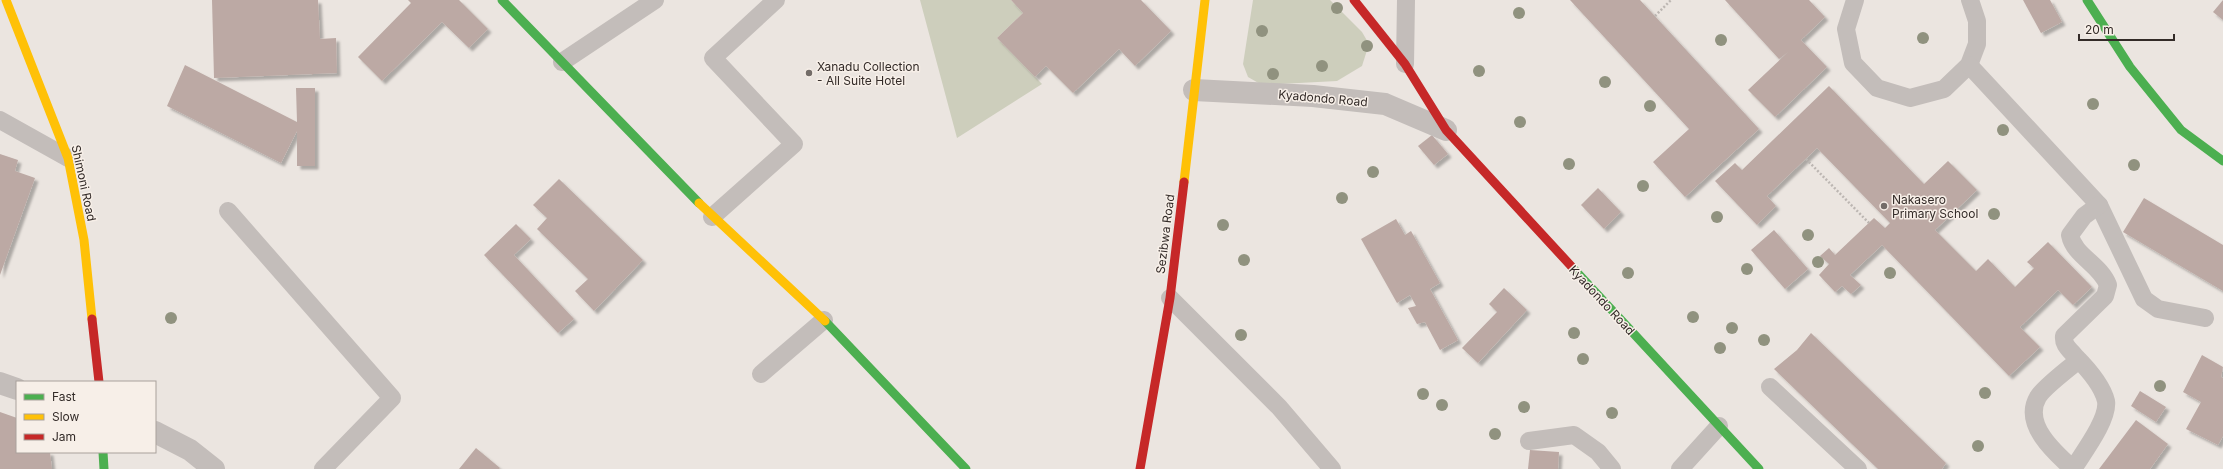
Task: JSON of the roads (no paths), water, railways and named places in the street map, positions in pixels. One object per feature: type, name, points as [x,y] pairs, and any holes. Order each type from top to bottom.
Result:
[{"type":"street","name":"Shimoni Road","points":[[6,0],[36,73],[68,158],[84,240],[99,381]]},
{"type":"street","points":[[502,0],[712,217],[824,320],[966,469]]},
{"type":"street","name":"Sezibwa Road","points":[[1140,469],[1170,298],[1205,0]]},
{"type":"street","name":"Kyadondo Road","points":[[1354,0],[1405,64],[1446,130],[1759,469]]},
{"type":"street","points":[[2087,0],[2130,67],[2181,130],[2223,162]]},
{"type":"street","name":"Kyadondo Road","points":[[1194,90],[1313,96],[1385,104],[1446,130]]},
{"type":"street","points":[[0,383],[16,389]]},
{"type":"street","points":[[156,433],[190,450],[207,469]]},
{"type":"street","points":[[103,453],[104,469]]},
{"type":"lane","points":[[562,62],[655,0]]},
{"type":"lane","points":[[712,217],[794,144],[713,58],[776,0]]},
{"type":"lane","points":[[1405,64],[1406,0]]},
{"type":"lane","points":[[1855,0],[1846,29],[1853,63],[1877,88],[1910,98],[1944,90],[1969,65],[1977,44],[1978,21],[1970,0]]},
{"type":"lane","points":[[1969,65],[2099,205],[2144,299],[2158,309],[2205,318]]},
{"type":"lane","points":[[0,120],[68,158]]},
{"type":"lane","points":[[2079,360],[2038,396],[2033,412],[2036,425],[2053,451],[2074,469],[2100,426],[2106,402],[2101,388],[2079,360],[2063,341],[2064,336],[2105,296],[2108,285],[2098,268],[2071,242],[2070,235],[2084,216],[2099,205]]},
{"type":"lane","points":[[228,211],[392,398],[322,469]]},
{"type":"lane","points":[[1170,298],[1278,407],[1332,469]]},
{"type":"lane","points":[[761,374],[824,320]]},
{"type":"lane","points":[[1770,387],[1858,469]]},
{"type":"lane","points":[[1680,469],[1719,426]]},
{"type":"lane","points":[[1529,441],[1574,435],[1598,452],[1612,469]]},
{"type":"place","name":"Xanadu Collection - All Suite Hotel","points":[[809,73]]},
{"type":"place","name":"Nakasero Primary School","points":[[1884,206]]}]
